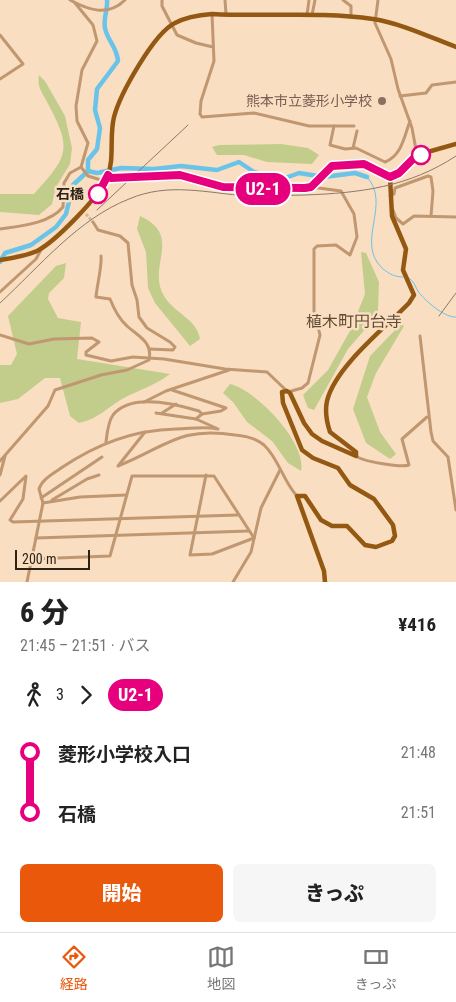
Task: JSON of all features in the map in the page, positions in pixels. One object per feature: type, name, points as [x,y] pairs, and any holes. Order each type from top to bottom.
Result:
[{"type":"main road","points":[[0,260],[25,255],[43,247],[84,211],[102,189],[109,174],[113,126],[119,104],[151,46],[172,24],[196,16],[212,14],[351,17],[374,19],[456,47]]},
{"type":"main road","points":[[356,456],[356,452],[330,432],[328,400],[349,363],[409,303],[414,295],[403,270],[405,244],[394,222],[390,205],[390,177],[399,173],[417,155],[456,144]]},
{"type":"main road","points":[[325,582],[324,571],[297,496],[305,496],[317,514],[327,524],[347,526],[365,545],[376,547],[392,541],[395,536],[394,525],[374,499],[350,485],[338,468],[314,458],[302,450],[283,403],[282,392],[288,392],[312,434],[322,441],[356,456]]},
{"type":"street","points":[[70,0],[96,11],[111,9],[125,0]]},
{"type":"street","points":[[162,0],[162,6],[179,36],[213,47]]},
{"type":"street","points":[[225,0],[226,15]]},
{"type":"street","points":[[309,0],[309,16]]},
{"type":"street","points":[[309,16],[315,0]]},
{"type":"street","points":[[343,0],[351,6],[351,17]]},
{"type":"street","points":[[378,0],[374,19],[391,59],[400,96],[410,121],[417,155]]},
{"type":"street","points":[[0,229],[36,222],[59,212],[63,207],[63,190],[66,178],[81,167],[88,143],[77,121],[76,106],[82,70],[97,41],[93,25],[75,3]]},
{"type":"street","points":[[212,14],[212,69],[200,107],[202,117],[254,113],[297,124],[354,126]]},
{"type":"street","points":[[0,35],[23,64],[0,79]]},
{"type":"street","points":[[400,96],[426,92],[432,84],[456,82]]},
{"type":"street","points":[[334,126],[330,145],[344,149],[354,148],[385,162],[399,151],[410,121]]},
{"type":"street","points":[[354,148],[358,130]]},
{"type":"street","points":[[311,187],[328,168],[337,165],[364,164],[390,177]]},
{"type":"street","points":[[0,335],[29,344],[54,339],[92,338],[99,342],[86,352],[86,355],[111,361],[133,357],[174,360],[231,370],[267,372],[288,392],[302,388],[308,383],[320,335],[314,311],[314,249],[317,246],[336,245],[350,255],[357,237],[354,214],[341,191],[311,187],[246,188],[211,184],[189,175],[111,178],[109,174],[102,180],[88,176],[81,167]]},
{"type":"street","points":[[390,196],[398,186],[428,176],[431,177],[433,191],[431,216]]},
{"type":"street","points":[[390,205],[396,218],[403,224],[414,216],[456,217]]},
{"type":"street","points":[[93,222],[98,230],[116,235],[128,243],[132,285],[137,300],[139,317],[147,328],[175,347],[173,350],[149,350]]},
{"type":"street","points":[[0,292],[36,259],[43,247]]},
{"type":"street","points":[[101,256],[102,264],[98,272],[96,297],[110,299],[126,326],[146,342],[149,350],[149,359]]},
{"type":"street","points":[[420,336],[428,417],[433,441],[448,457],[456,510]]},
{"type":"street","points":[[0,461],[48,406],[55,390],[101,375],[127,370],[149,359]]},
{"type":"street","points":[[106,442],[113,415],[121,408],[143,402],[171,390],[231,370]]},
{"type":"street","points":[[171,390],[226,408],[221,411],[202,414],[196,419]]},
{"type":"street","points":[[143,402],[170,402],[199,411],[202,414]]},
{"type":"street","points":[[161,413],[176,404]]},
{"type":"street","points":[[156,413],[196,419],[212,424],[219,431]]},
{"type":"street","points":[[356,456],[358,459],[368,461],[402,466],[409,465],[402,439],[428,417]]},
{"type":"street","points":[[27,582],[43,503],[41,485],[49,476],[106,442],[145,431],[204,426],[258,440],[271,452],[286,484],[297,496]]},
{"type":"street","points":[[145,431],[118,466],[168,441],[192,434],[219,431]]},
{"type":"street","points":[[0,475],[6,455]]},
{"type":"street","points":[[41,498],[102,457]]},
{"type":"street","points":[[233,582],[251,552],[261,508],[280,470]]},
{"type":"street","points":[[50,502],[87,479],[99,475]]},
{"type":"street","points":[[0,501],[26,476],[24,499],[10,520],[16,523],[238,514]]},
{"type":"street","points":[[32,560],[110,556],[131,476],[214,476],[254,538]]},
{"type":"street","points":[[206,476],[190,555],[212,554],[254,538]]},
{"type":"street","points":[[43,503],[80,497],[126,495]]},
{"type":"street","points":[[36,538],[249,531]]},
{"type":"green space","points":[[39,75],[45,81],[65,116],[72,148],[70,164],[56,187],[52,204],[39,215],[0,212],[0,194],[34,194],[55,170],[63,150],[60,129],[40,88]]},
{"type":"green space","points":[[281,144],[308,148],[319,155],[312,164],[267,162],[244,155],[217,155],[212,147],[219,145]]},
{"type":"green space","points":[[140,216],[153,224],[160,233],[162,252],[159,274],[160,285],[168,302],[195,326],[198,332],[200,339],[190,346],[155,303],[148,288],[146,252],[137,229]]},
{"type":"green space","points":[[361,252],[366,253],[379,282],[378,310],[368,326],[348,349],[314,410],[308,408],[303,395],[328,370],[351,329],[365,294]]},
{"type":"green space","points":[[66,263],[64,278],[49,293],[48,299],[58,318],[81,322],[77,359],[170,374],[124,398],[98,416],[79,423],[70,416],[60,378],[45,378],[18,399],[0,403],[0,365],[11,365],[17,354],[8,316],[56,266]]},
{"type":"green space","points":[[401,324],[404,326],[376,373],[367,397],[380,432],[396,454],[390,459],[366,443],[353,409],[370,356]]},
{"type":"green space","points":[[230,384],[241,388],[253,396],[278,419],[296,446],[301,459],[301,471],[288,463],[272,441],[247,422],[233,402],[223,393]]},
{"type":"waterway","points":[[88,171],[88,160],[97,149],[100,128],[95,110],[97,89],[118,61],[105,28],[107,0]]},
{"type":"waterway","points":[[0,262],[5,253],[31,245],[56,227],[66,214],[73,185],[88,171],[97,173],[121,168],[154,169],[181,166],[217,170],[239,162],[254,172],[280,180],[299,173],[324,177],[355,173],[367,177]]},
{"type":"waterway","points":[[367,177],[374,188],[376,199],[372,235],[372,247],[375,258],[387,272],[403,277]]},
{"type":"waterway","points":[[407,277],[412,281],[420,294],[433,306],[447,315],[456,317]]},
{"type":"tunnel","points":[[86,214],[93,222]]},
{"type":"railway","points":[[97,210],[188,125]]},
{"type":"railway","points":[[0,303],[76,231],[110,208],[144,194],[159,191],[188,190],[255,196],[305,195],[365,190],[420,175],[456,156]]},
{"type":"railway","points":[[439,316],[456,293]]},
{"type":"bus line","name":"U2-1","points":[[98,194],[108,175],[111,178],[189,175],[223,187],[305,188],[315,184],[322,174],[332,166],[355,163],[364,164],[390,177],[399,173],[417,155],[421,155]]},
{"type":"place","name":"熊本市立菱形小学校","points":[[382,101]]},
{"type":"place","name":"石橋","points":[[98,194]]},
{"type":"district","name":"植木町円台寺","points":[[354,321]]}]
